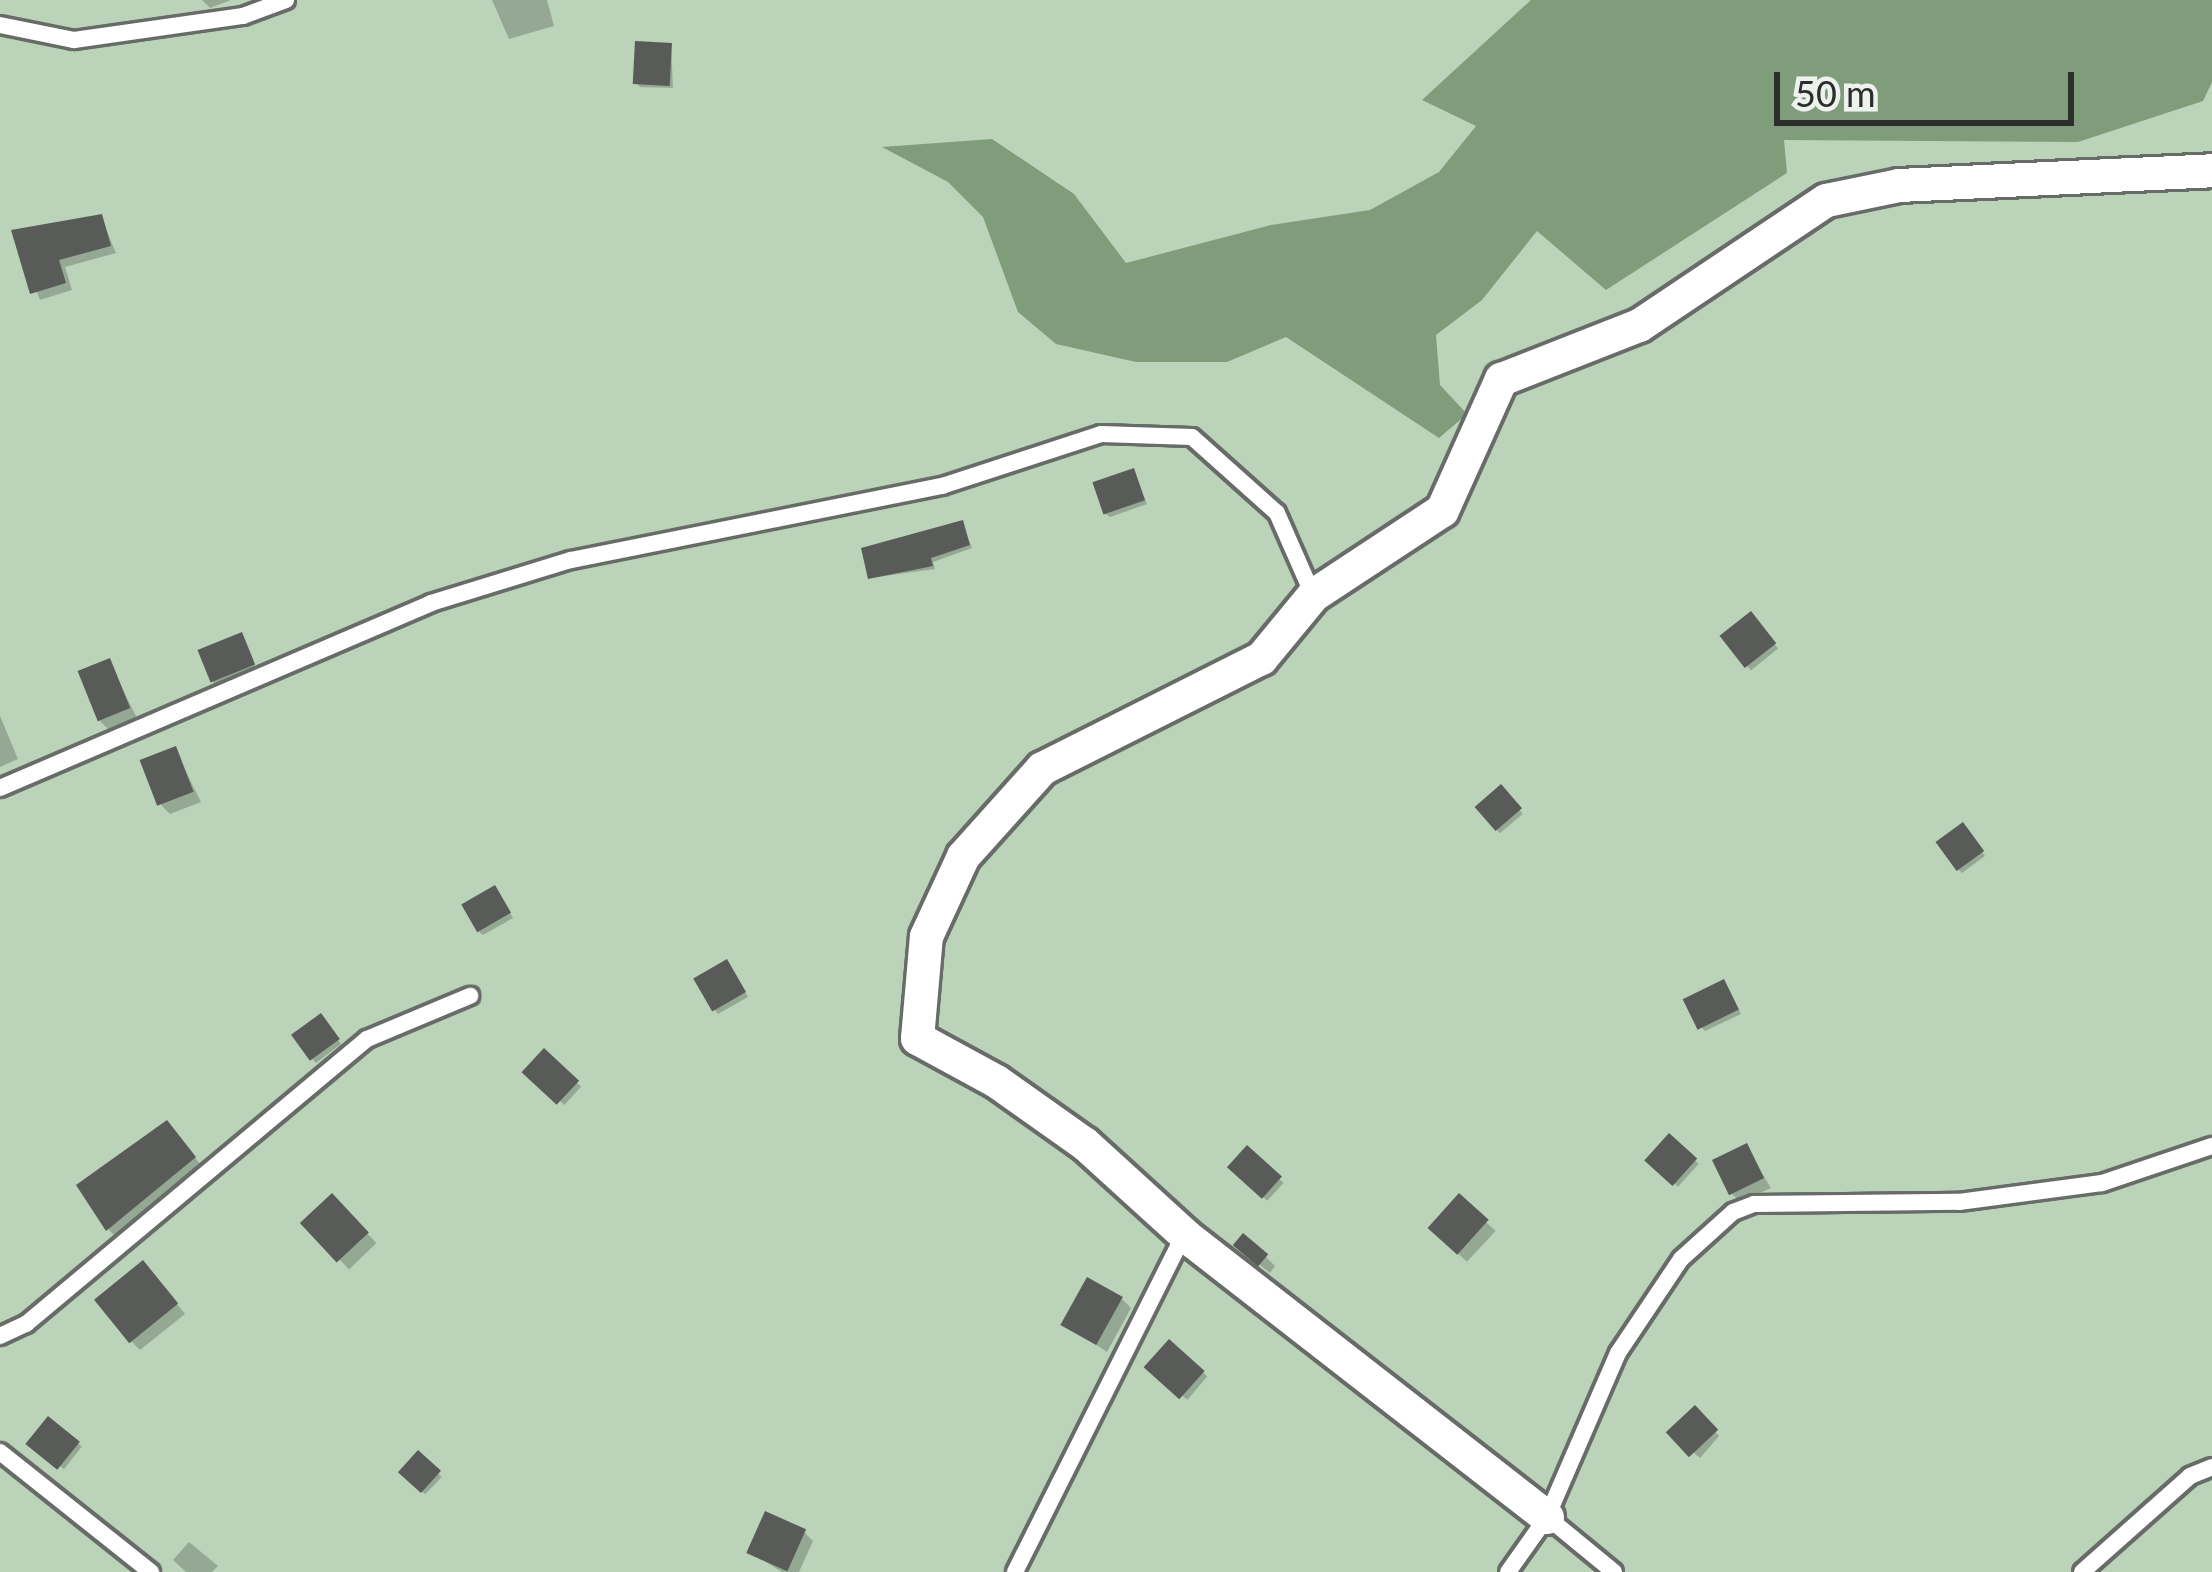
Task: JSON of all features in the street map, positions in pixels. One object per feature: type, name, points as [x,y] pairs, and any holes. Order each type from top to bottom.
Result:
[{"type":"street","points":[[1547,1517],[1184,1234],[1085,1144],[996,1081],[917,1038],[926,936],[963,856],[1042,768],[1261,658],[1312,595],[1442,510],[1501,379],[1584,340],[1639,325],[1826,200],[1899,185],[2212,170]]},
{"type":"lane","points":[[0,25],[74,40],[243,16],[286,0]]},
{"type":"lane","points":[[0,788],[431,603],[571,560],[942,486],[1101,434],[1192,437],[1277,512],[1312,595]]},
{"type":"lane","points":[[0,1336],[26,1324],[367,1039],[470,996]]},
{"type":"lane","points":[[1508,1572],[1547,1517],[1618,1353],[1682,1259],[1732,1211],[1754,1204],[1959,1202],[2102,1183],[2212,1146]]},
{"type":"lane","points":[[1016,1572],[1184,1234]]},
{"type":"lane","points":[[0,1452],[151,1572]]},
{"type":"lane","points":[[2082,1572],[2190,1476],[2212,1467]]},
{"type":"lane","points":[[1547,1517],[1614,1572]]},
{"type":"shaded area","points":[[0,0],[2212,0],[2212,1572],[0,1572]]},
{"type":"shaded area","points":[[1531,0],[2212,0],[2212,82],[2203,101],[2078,142],[1784,140],[1787,173],[1606,290],[1537,231],[1482,300],[1436,335],[1440,385],[1467,414],[1439,438],[1286,337],[1227,362],[1136,362],[1056,344],[1018,312],[983,217],[948,182],[882,147],[992,139],[1074,194],[1126,263],[1271,225],[1370,210],[1439,172],[1476,126],[1422,100]]},
{"type":"building","points":[[635,41],[672,43],[670,86],[633,84]]},
{"type":"building","points":[[102,214],[111,246],[59,260],[66,283],[30,294],[11,230]]},
{"type":"building","points":[[1134,468],[1145,500],[1103,514],[1092,482]]},
{"type":"building","points":[[963,520],[970,545],[931,558],[933,566],[868,579],[861,548]]},
{"type":"building","points":[[1751,611],[1776,643],[1745,668],[1719,636]]},
{"type":"building","points":[[242,632],[255,664],[211,682],[197,650]]},
{"type":"building","points":[[110,658],[130,708],[98,721],[78,671]]},
{"type":"building","points":[[176,746],[194,792],[157,806],[140,760]]},
{"type":"building","points":[[1501,784],[1522,808],[1496,831],[1475,807]]},
{"type":"building","points":[[1963,822],[1984,851],[1957,871],[1935,842]]},
{"type":"building","points":[[495,885],[511,913],[477,932],[461,904]]},
{"type":"building","points":[[727,959],[746,992],[712,1011],[693,979]]},
{"type":"building","points":[[1724,979],[1739,1010],[1698,1030],[1683,999]]},
{"type":"building","points":[[321,1013],[340,1039],[310,1061],[291,1035]]},
{"type":"building","points":[[544,1048],[579,1081],[557,1105],[521,1072]]},
{"type":"building","points":[[167,1120],[196,1157],[106,1231],[76,1185]]},
{"type":"building","points":[[1669,1133],[1697,1158],[1672,1186],[1644,1160]]},
{"type":"building","points":[[1747,1143],[1764,1178],[1729,1195],[1712,1160]]},
{"type":"building","points":[[1247,1145],[1282,1176],[1262,1199],[1227,1167]]},
{"type":"building","points":[[332,1193],[369,1232],[337,1263],[300,1223]]},
{"type":"building","points":[[1459,1193],[1489,1220],[1457,1255],[1428,1228]]},
{"type":"building","points":[[1243,1233],[1268,1254],[1258,1266],[1233,1245]]},
{"type":"building","points":[[143,1260],[178,1304],[129,1343],[94,1300]]},
{"type":"building","points":[[1087,1277],[1123,1297],[1096,1345],[1060,1325]]},
{"type":"building","points":[[1169,1339],[1205,1371],[1179,1399],[1144,1367]]},
{"type":"building","points":[[1695,1405],[1718,1430],[1689,1457],[1666,1432]]},
{"type":"building","points":[[48,1416],[80,1442],[57,1470],[25,1444]]},
{"type":"building","points":[[418,1450],[441,1471],[421,1493],[398,1472]]},
{"type":"building","points":[[765,1511],[806,1529],[787,1571],[746,1553]]}]
